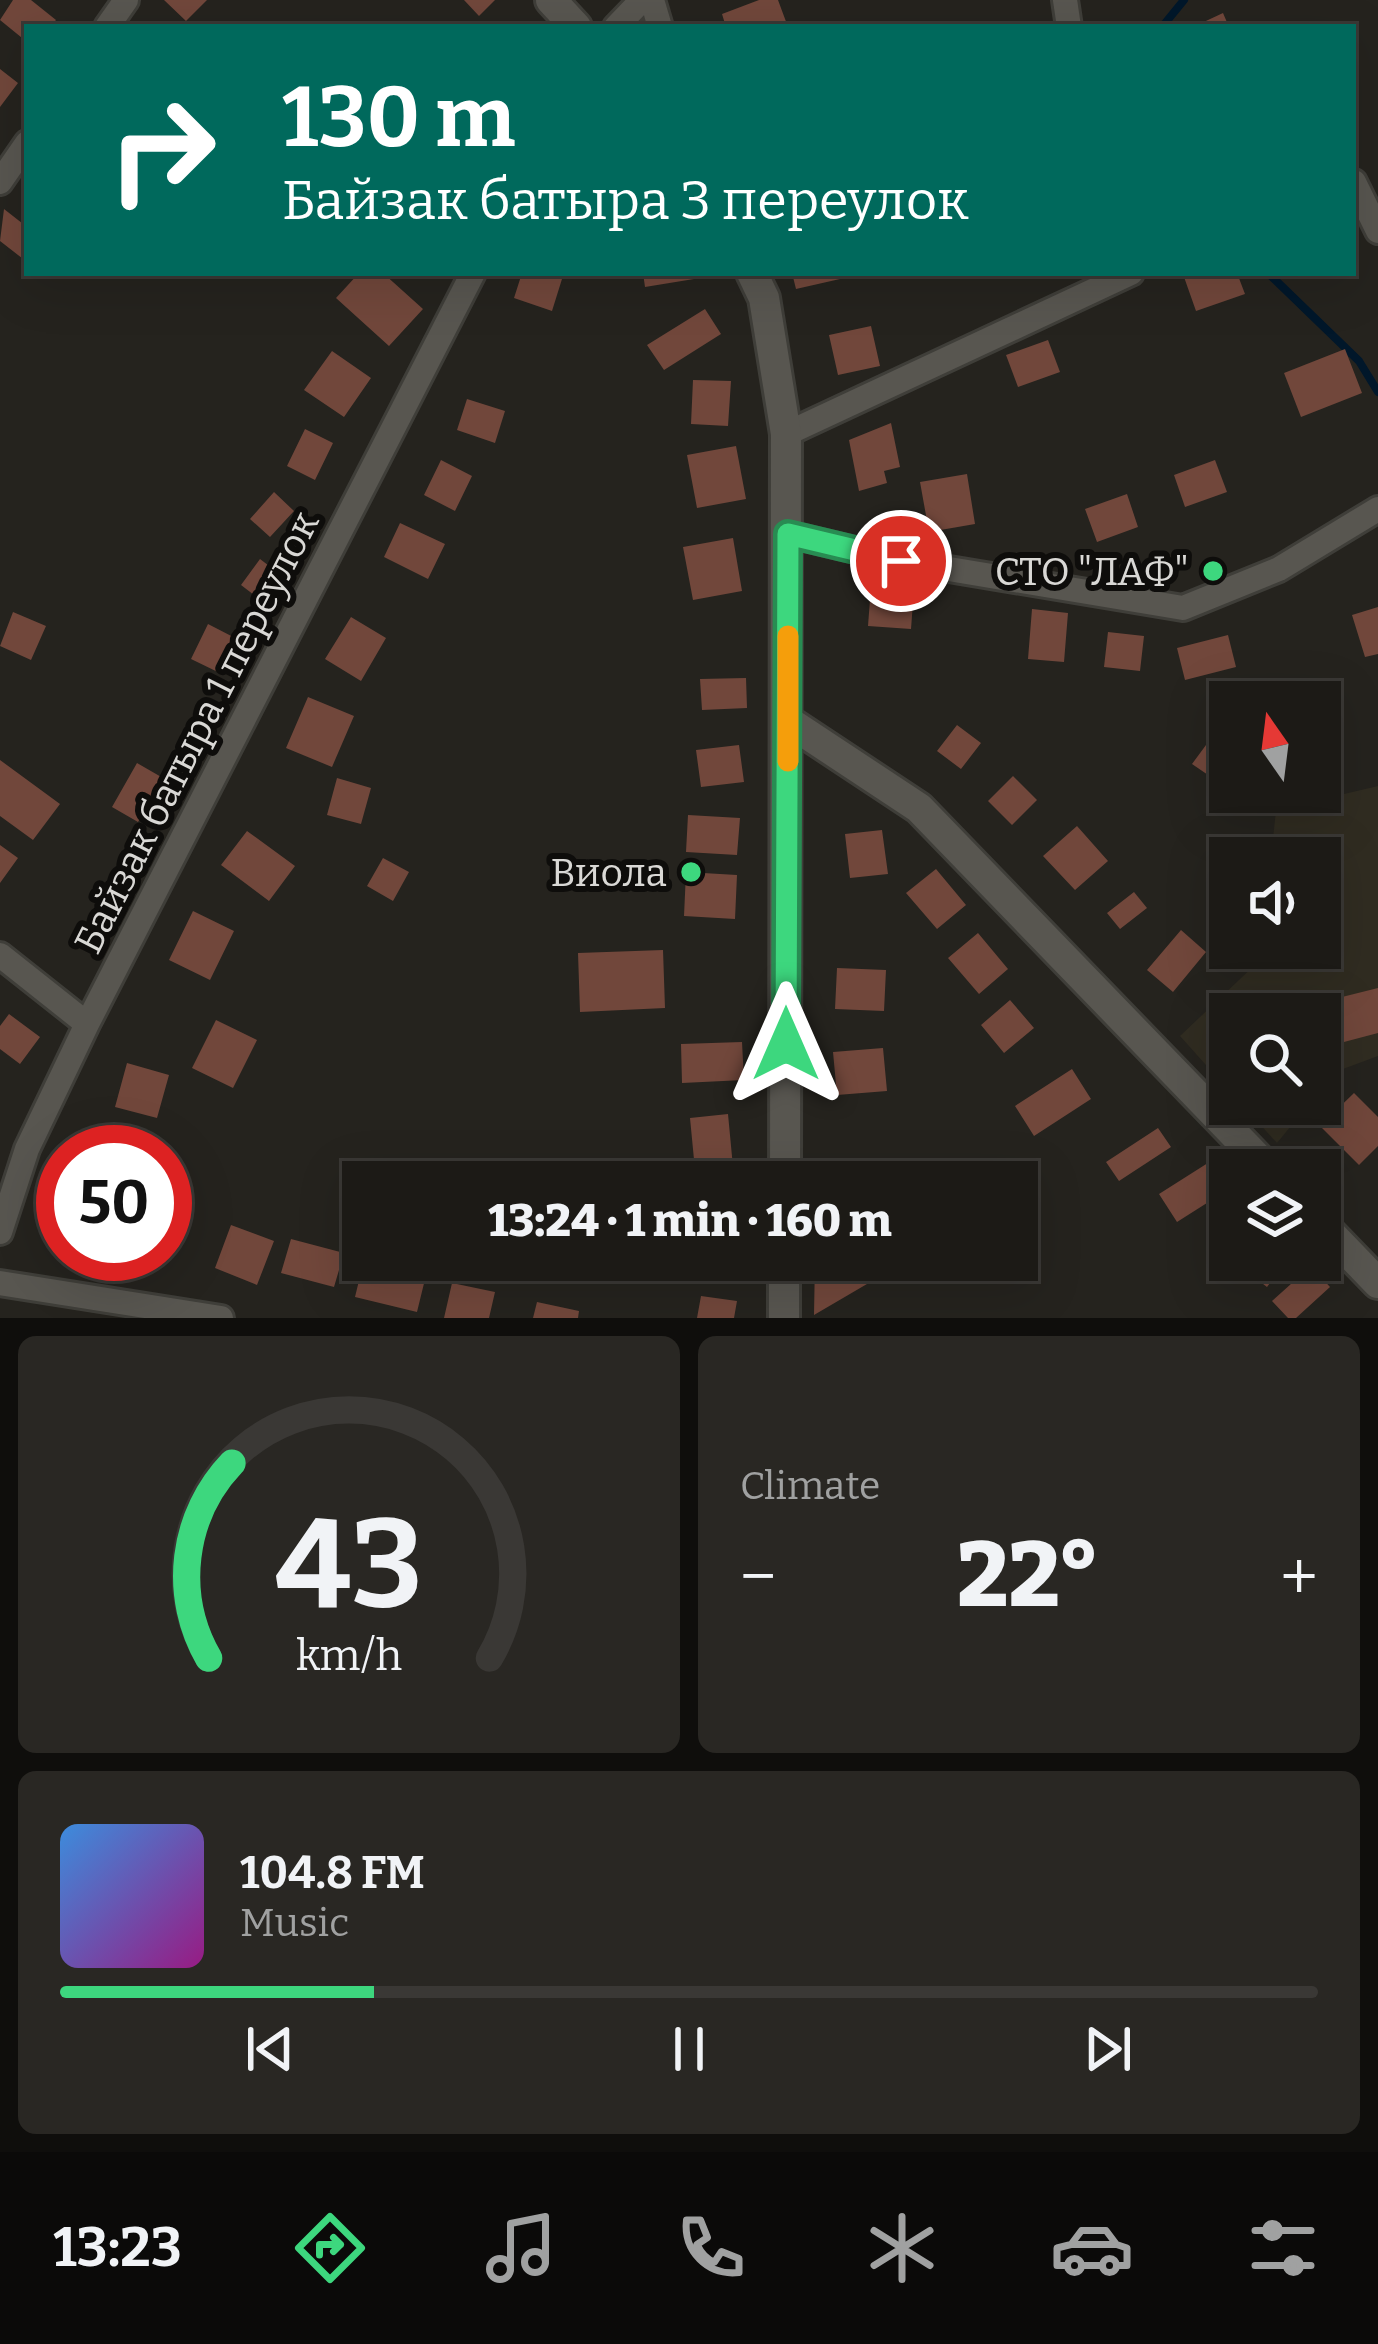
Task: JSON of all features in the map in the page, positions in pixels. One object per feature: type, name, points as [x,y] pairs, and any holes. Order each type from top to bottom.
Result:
[{"type":"main road","points":[[551,0],[573,24]]},
{"type":"main road","points":[[753,276],[764,298],[786,434],[785,1161]]},
{"type":"main road","points":[[788,722],[919,808],[1249,1149]]},
{"type":"main road","points":[[1341,1245],[1378,1283]]},
{"type":"main road","points":[[784,1281],[784,1318]]},
{"type":"street","points":[[619,24],[642,0]]},
{"type":"street","points":[[0,182],[24,147]]},
{"type":"street","points":[[1356,188],[1378,231]]},
{"type":"street","name":"Байзак батыра 1 переулок","points":[[0,1232],[27,1149],[87,1024],[471,276]]},
{"type":"street","points":[[786,434],[1125,276]]},
{"type":"street","points":[[788,534],[901,561],[1183,608],[1280,569],[1378,509]]},
{"type":"street","points":[[0,955],[87,1024]]},
{"type":"street","points":[[0,1283],[221,1318]]},
{"type":"shaded area","points":[[1378,786],[1378,1056],[1341,1070],[1341,993],[1225,993],[1251,969],[1341,969],[1341,837],[1273,837],[1276,813],[1341,813],[1341,795]]},
{"type":"shaded area","points":[[1209,1008],[1209,1068],[1180,1036]]},
{"type":"shaded area","points":[[1260,1125],[1292,1125],[1277,1143]]},
{"type":"building","points":[[13,0],[31,0],[56,20],[24,24],[24,40],[0,20]]},
{"type":"building","points":[[164,0],[207,0],[186,21]]},
{"type":"building","points":[[464,0],[495,0],[479,16]]},
{"type":"building","points":[[759,0],[778,0],[787,24],[725,24],[722,14]]},
{"type":"building","points":[[1223,13],[1228,24],[1199,24]]},
{"type":"building","points":[[0,69],[18,83],[0,107]]},
{"type":"building","points":[[4,209],[24,225],[24,260],[0,241]]},
{"type":"building","points":[[356,276],[386,276],[423,309],[389,346],[336,298]]},
{"type":"building","points":[[521,276],[562,279],[552,311],[514,298]]},
{"type":"building","points":[[643,276],[694,276],[694,279],[645,287]]},
{"type":"building","points":[[793,276],[840,276],[840,279],[796,289]]},
{"type":"building","points":[[1238,276],[1245,294],[1196,311],[1184,277]]},
{"type":"building","points":[[705,309],[721,334],[664,370],[647,345]]},
{"type":"building","points":[[871,326],[880,366],[838,375],[829,335]]},
{"type":"building","points":[[1048,340],[1060,372],[1018,387],[1006,355]]},
{"type":"building","points":[[1345,349],[1362,393],[1301,417],[1284,373]]},
{"type":"building","points":[[332,351],[371,378],[344,417],[304,390]]},
{"type":"building","points":[[693,380],[731,381],[728,426],[691,424]]},
{"type":"building","points":[[467,399],[505,411],[495,443],[457,430]]},
{"type":"building","points":[[891,423],[900,467],[884,471],[887,483],[859,491],[849,440]]},
{"type":"building","points":[[305,429],[333,443],[315,480],[287,466]]},
{"type":"building","points":[[736,446],[746,499],[697,508],[687,455]]},
{"type":"building","points":[[441,460],[472,476],[455,511],[424,495]]},
{"type":"building","points":[[1215,460],[1227,492],[1185,507],[1174,475]]},
{"type":"building","points":[[967,474],[975,524],[929,532],[920,482]]},
{"type":"building","points":[[274,492],[294,511],[270,537],[250,519]]},
{"type":"building","points":[[1127,494],[1138,527],[1097,542],[1085,509]]},
{"type":"building","points":[[400,523],[445,544],[428,579],[384,557]]},
{"type":"building","points":[[733,538],[742,591],[693,600],[683,547]]},
{"type":"building","points":[[260,559],[285,578],[266,604],[241,585]]},
{"type":"building","points":[[871,586],[914,589],[911,629],[868,626]]},
{"type":"building","points":[[1378,607],[1378,654],[1365,657],[1352,615]]},
{"type":"building","points":[[1032,609],[1068,613],[1064,662],[1028,659]]},
{"type":"building","points":[[13,612],[46,626],[31,660],[0,646]]},
{"type":"building","points":[[351,617],[386,638],[361,681],[325,659]]},
{"type":"building","points":[[208,624],[241,641],[224,675],[191,659]]},
{"type":"building","points":[[1108,632],[1144,636],[1140,671],[1104,667]]},
{"type":"building","points":[[1228,635],[1236,667],[1185,680],[1177,648]]},
{"type":"building","points":[[746,678],[747,708],[702,710],[700,679]]},
{"type":"building","points":[[308,697],[354,716],[332,767],[286,748]]},
{"type":"building","points":[[957,725],[981,743],[961,769],[937,751]]},
{"type":"building","points":[[739,745],[744,782],[701,787],[696,750]]},
{"type":"building","points":[[1206,745],[1209,747],[1209,776],[1192,764]]},
{"type":"building","points":[[0,760],[60,804],[33,840],[0,816]]},
{"type":"building","points":[[137,763],[163,778],[138,822],[112,807]]},
{"type":"building","points":[[1013,776],[1037,800],[1012,825],[988,801]]},
{"type":"building","points":[[337,778],[371,788],[361,824],[327,815]]},
{"type":"building","points":[[688,815],[740,818],[737,855],[686,852]]},
{"type":"building","points":[[1077,826],[1108,861],[1075,890],[1043,856]]},
{"type":"building","points":[[882,830],[888,874],[850,878],[845,834]]},
{"type":"building","points":[[247,831],[295,866],[269,901],[221,865]]},
{"type":"building","points":[[0,845],[18,858],[0,883]]},
{"type":"building","points":[[383,858],[409,872],[393,901],[367,886]]},
{"type":"building","points":[[936,869],[966,905],[937,929],[906,893]]},
{"type":"building","points":[[686,872],[737,875],[735,919],[684,916]]},
{"type":"building","points":[[1134,892],[1147,908],[1120,929],[1107,913]]},
{"type":"building","points":[[193,911],[234,931],[210,980],[169,960]]},
{"type":"building","points":[[1181,930],[1206,952],[1173,992],[1147,970]]},
{"type":"building","points":[[978,933],[1008,969],[979,994],[948,958]]},
{"type":"building","points":[[663,950],[665,1008],[580,1012],[578,953]]},
{"type":"building","points":[[837,968],[886,970],[884,1011],[835,1009]]},
{"type":"building","points":[[1378,988],[1378,1033],[1341,1043],[1341,997]]},
{"type":"building","points":[[1010,1000],[1034,1028],[1004,1053],[981,1025]]},
{"type":"building","points":[[9,1014],[40,1037],[20,1064],[0,1049],[0,1026]]},
{"type":"building","points":[[216,1020],[257,1040],[233,1088],[192,1068]]},
{"type":"building","points":[[742,1042],[744,1080],[682,1083],[681,1044]]},
{"type":"building","points":[[883,1048],[887,1091],[837,1095],[833,1052]]},
{"type":"building","points":[[127,1063],[169,1075],[157,1118],[115,1107]]},
{"type":"building","points":[[1072,1069],[1091,1099],[1034,1136],[1015,1106]]},
{"type":"building","points":[[1354,1093],[1378,1117],[1378,1146],[1359,1165],[1320,1126],[1341,1125],[1341,1106]]},
{"type":"building","points":[[728,1114],[732,1161],[694,1161],[690,1118]]},
{"type":"building","points":[[1158,1128],[1171,1147],[1119,1181],[1106,1162]]},
{"type":"building","points":[[1209,1162],[1209,1202],[1177,1222],[1159,1194]]},
{"type":"building","points":[[231,1225],[274,1241],[257,1285],[215,1268]]},
{"type":"building","points":[[291,1239],[342,1252],[334,1287],[281,1273]]},
{"type":"building","points":[[359,1281],[425,1281],[417,1312],[355,1297]]},
{"type":"building","points":[[815,1281],[872,1281],[814,1315]]},
{"type":"building","points":[[1294,1281],[1325,1281],[1330,1287],[1296,1318],[1288,1318],[1272,1301]]},
{"type":"building","points":[[452,1283],[495,1292],[489,1318],[444,1318]]},
{"type":"building","points":[[701,1296],[737,1301],[734,1318],[697,1318]]},
{"type":"building","points":[[537,1302],[579,1311],[578,1318],[533,1318]]},
{"type":"waterway","points":[[1164,24],[1184,0]]},
{"type":"waterway","points":[[1271,276],[1359,361],[1378,392]]},
{"type":"slow traffic","points":[[788,636],[788,761]]},
{"type":"place","name":"СТО \"ЛАФ\"","points":[[1213,571]]},
{"type":"place","name":"Виола","points":[[691,872]]},
{"type":"route","points":[[786,1044],[788,534],[901,561]]}]
